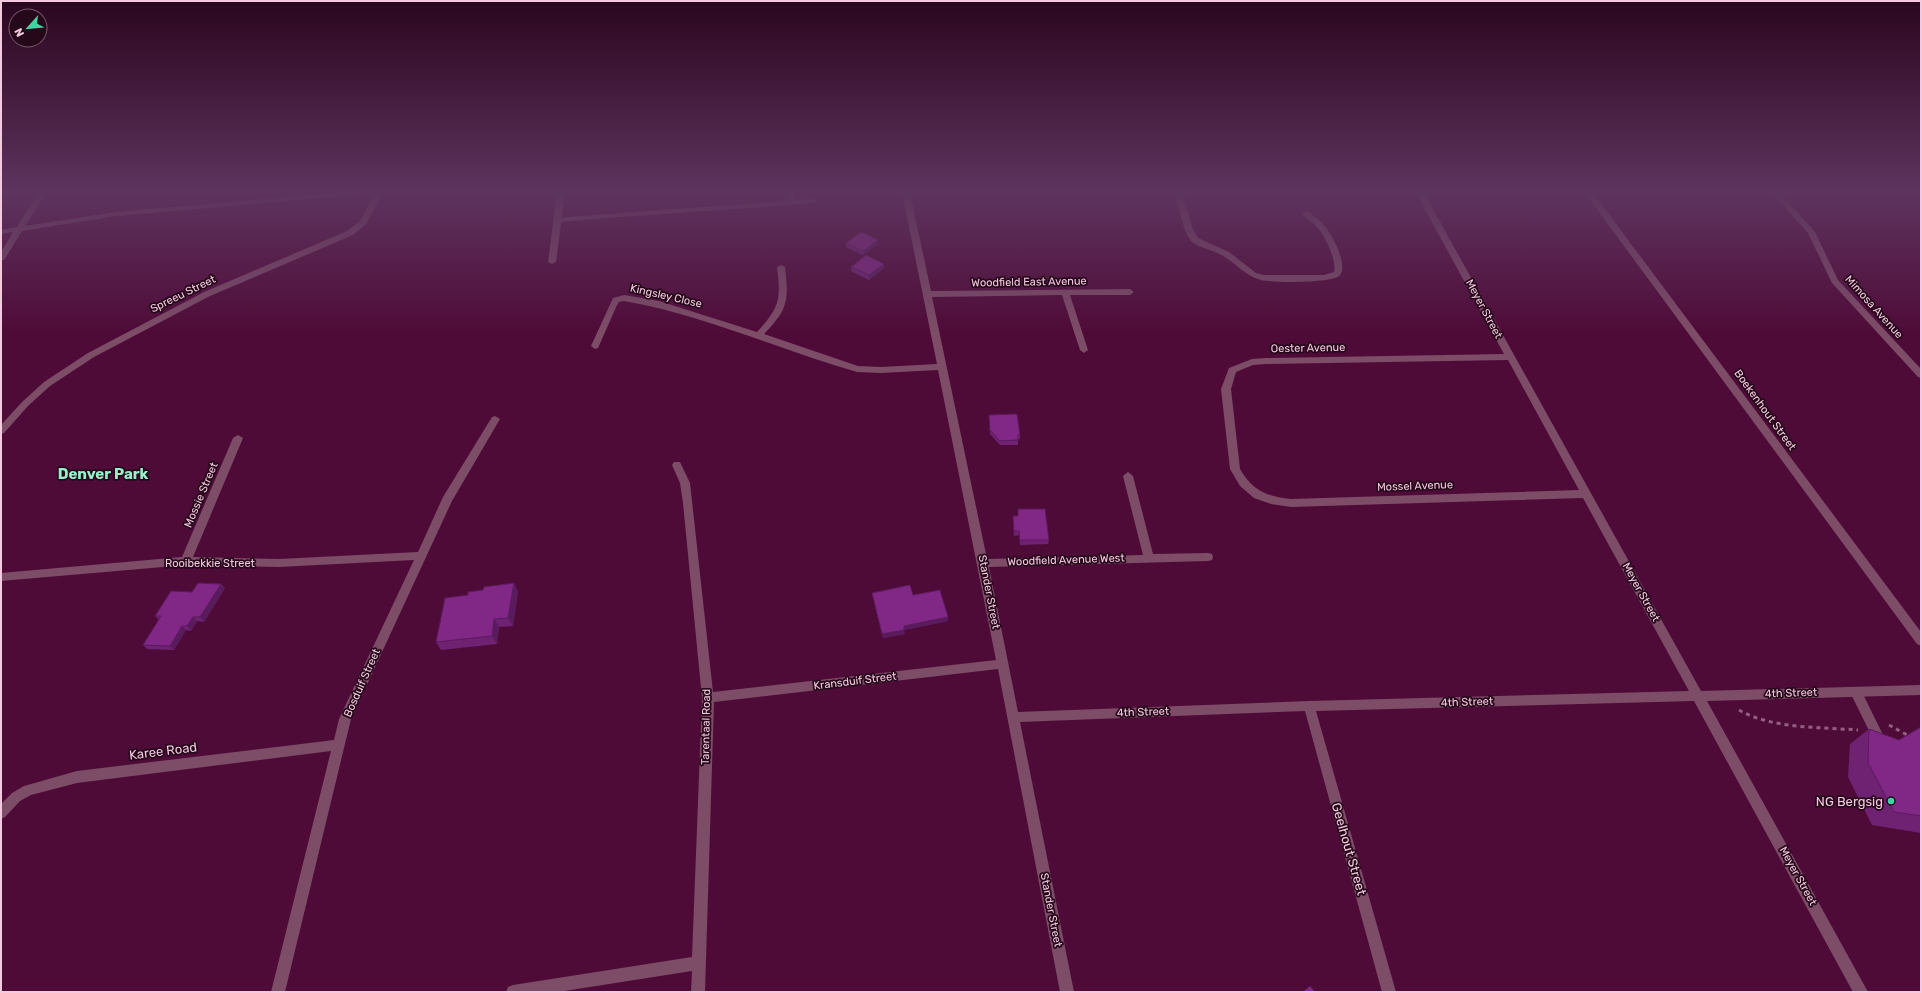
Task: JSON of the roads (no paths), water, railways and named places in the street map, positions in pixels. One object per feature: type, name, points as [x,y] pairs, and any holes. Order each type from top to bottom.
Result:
[{"type":"street","points":[[1,258],[12,239]]},
{"type":"street","name":"Spreeu Street","points":[[1,431],[25,404],[47,384],[91,355],[207,294],[335,239]]},
{"type":"street","points":[[552,262],[555,239]]},
{"type":"street","name":"Stander Street","points":[[916,239],[983,563],[1067,992]]},
{"type":"street","points":[[1196,239],[1226,254],[1244,269],[1263,278],[1324,278],[1333,276],[1338,272],[1340,266],[1330,239]]},
{"type":"street","name":"Meyer Street","points":[[1445,239],[1699,696],[1861,992]]},
{"type":"street","name":"Boekenhout Street","points":[[1624,239],[1921,641]]},
{"type":"street","name":"Mimosa Avenue","points":[[1816,239],[1828,271],[1835,281],[1921,375]]},
{"type":"street","points":[[759,335],[775,318],[784,304],[781,267]]},
{"type":"street","points":[[1065,292],[1084,350]]},
{"type":"street","name":"Woodfield East Avenue","points":[[928,294],[1130,292]]},
{"type":"street","name":"Kingsley Close","points":[[595,346],[616,300],[624,298],[658,304],[759,335],[857,369],[881,370],[943,367]]},
{"type":"street","name":"Oester Avenue","points":[[1248,488],[1235,469],[1226,390],[1232,370],[1242,365],[1266,361],[1510,357]]},
{"type":"street","name":"Bosduif Street","points":[[278,992],[322,807],[345,719],[447,500],[495,418]]},
{"type":"street","name":"Mossie Street","points":[[186,561],[238,438]]},
{"type":"street","name":"Tarentaal Road","points":[[677,464],[685,483],[688,503],[708,698],[698,992]]},
{"type":"street","points":[[1128,476],[1149,558]]},
{"type":"street","name":"Mossel Avenue","points":[[1248,488],[1271,500],[1292,503],[1586,494]]},
{"type":"street","name":"Rooibekkie Street","points":[[1,577],[186,561],[279,563],[420,556]]},
{"type":"street","name":"Woodfield Avenue West","points":[[983,563],[1208,557]]},
{"type":"street","name":"Kransduif Street","points":[[708,698],[1002,664]]},
{"type":"street","name":"4th Street","points":[[1013,717],[1309,706],[1921,690]]},
{"type":"street","points":[[1856,692],[1881,743]]},
{"type":"street","name":"Geelhout Street","points":[[1309,706],[1389,992]]},
{"type":"street","name":"Karee Road","points":[[1,812],[16,797],[28,790],[77,777],[339,745]]},
{"type":"street","points":[[513,992],[698,963]]},
{"type":"place","name":"NG Bergsig","points":[[1891,801]]},
{"type":"district","name":"Denver Park","points":[[103,474]]}]
